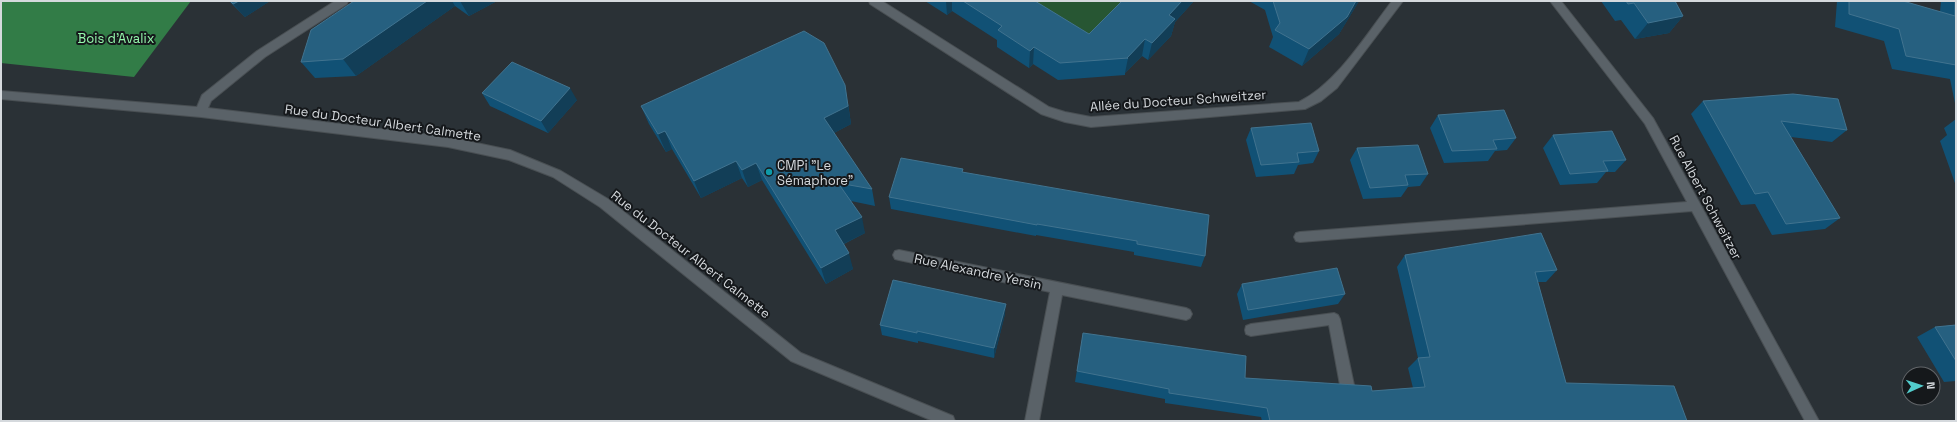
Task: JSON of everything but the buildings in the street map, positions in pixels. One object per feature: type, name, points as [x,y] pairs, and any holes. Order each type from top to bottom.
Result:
[{"type":"street","points":[[201,112],[206,98],[261,54],[343,1]]},
{"type":"street","name":"Allée du Docteur Schweitzer","points":[[874,1],[1045,111],[1091,122],[1301,106],[1317,98],[1332,85],[1398,1]]},
{"type":"street","name":"Rue Albert Schweitzer","points":[[1555,1],[1649,121],[1812,421]]},
{"type":"street","name":"Rue du Docteur Albert Calmette","points":[[1,95],[201,112],[448,142],[510,155],[556,174],[604,203],[796,357],[948,421]]},
{"type":"street","points":[[1300,238],[1695,206]]},
{"type":"street","name":"Rue Alexandre Yersin","points":[[899,255],[1186,314]]},
{"type":"street","name":"Rue Alexandre Yersin","points":[[1032,421],[1057,288]]},
{"type":"street","points":[[1251,330],[1334,319],[1347,385]]},
{"type":"green space","name":"Bois d'Avalix","points":[[1,1],[191,1],[134,77],[1,63]]},
{"type":"green space","points":[[1006,1],[1136,1],[1096,42]]},
{"type":"place","name":"CMPi \"Le Sémaphore\"","points":[[769,172]]}]
